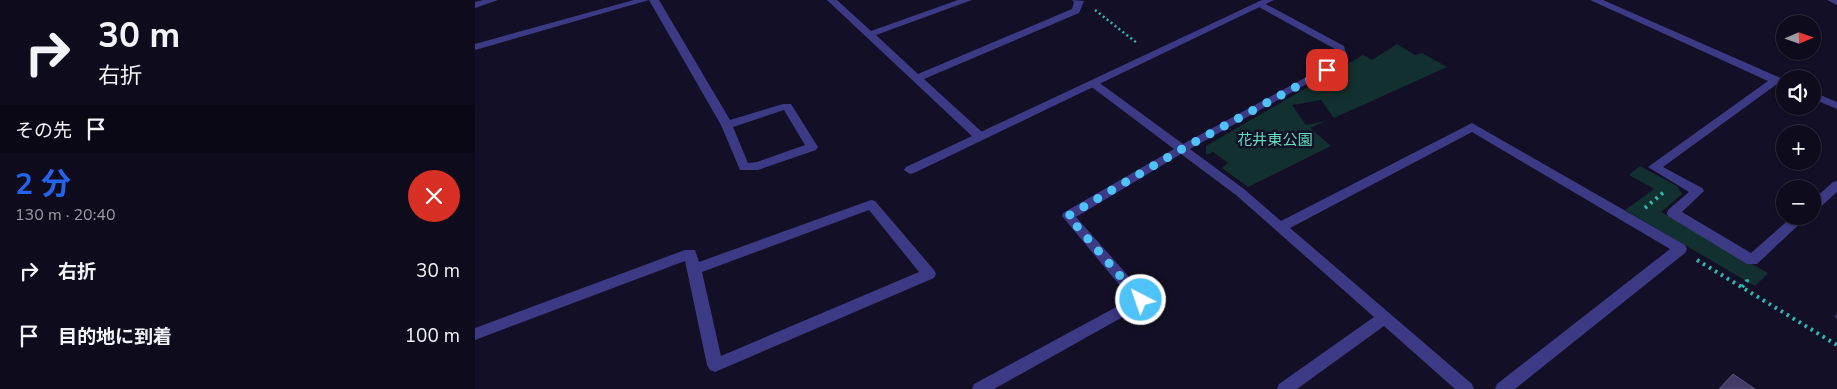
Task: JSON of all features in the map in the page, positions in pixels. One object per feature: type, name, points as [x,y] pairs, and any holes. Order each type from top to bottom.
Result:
[{"type":"street","points":[[475,6],[493,0]]},
{"type":"street","points":[[654,0],[727,125],[744,167],[758,166],[812,147],[787,106],[727,125]]},
{"type":"street","points":[[832,0],[979,136]]},
{"type":"street","points":[[870,34],[967,0]]},
{"type":"street","points":[[1595,0],[1615,3],[1776,80]]},
{"type":"street","points":[[1832,0],[1837,2]]},
{"type":"street","points":[[475,47],[639,1]]},
{"type":"street","points":[[917,78],[1076,11],[1078,1]]},
{"type":"street","points":[[910,170],[1264,2],[1340,48],[1343,61],[1182,149],[1068,216],[1141,300],[980,389]]},
{"type":"street","points":[[1093,83],[1220,176],[1466,389]]},
{"type":"street","points":[[1776,85],[1654,167],[1698,191],[1673,213],[1752,260],[1792,225]]},
{"type":"street","points":[[1821,99],[1837,106]]},
{"type":"street","points":[[1280,227],[1472,126],[1679,249],[1503,389]]},
{"type":"street","points":[[1821,200],[1837,185]]},
{"type":"street","points":[[475,334],[690,254],[715,365],[929,274],[871,204],[694,269]]},
{"type":"street","points":[[1285,389],[1383,319]]},
{"type":"path","points":[[1078,1],[1095,10],[1141,46]]},
{"type":"path","points":[[1679,249],[1837,345]]},
{"type":"path","points":[[1742,287],[1747,281]]},
{"type":"green space","name":"花井東公園","points":[[1397,44],[1415,55],[1422,53],[1447,67],[1334,118],[1321,100],[1292,105],[1306,125],[1326,121],[1310,128],[1331,146],[1248,187],[1222,168],[1228,163],[1213,152],[1206,155],[1206,146],[1363,55],[1372,60]]},
{"type":"green space","points":[[1640,166],[1677,186],[1682,194],[1661,212],[1768,273],[1755,286],[1625,210],[1654,189],[1629,175]]},
{"type":"building","points":[[1733,374],[1755,389],[1719,389]]},
{"type":"route","points":[[1141,300],[1068,216],[1182,149],[1327,70]]}]
